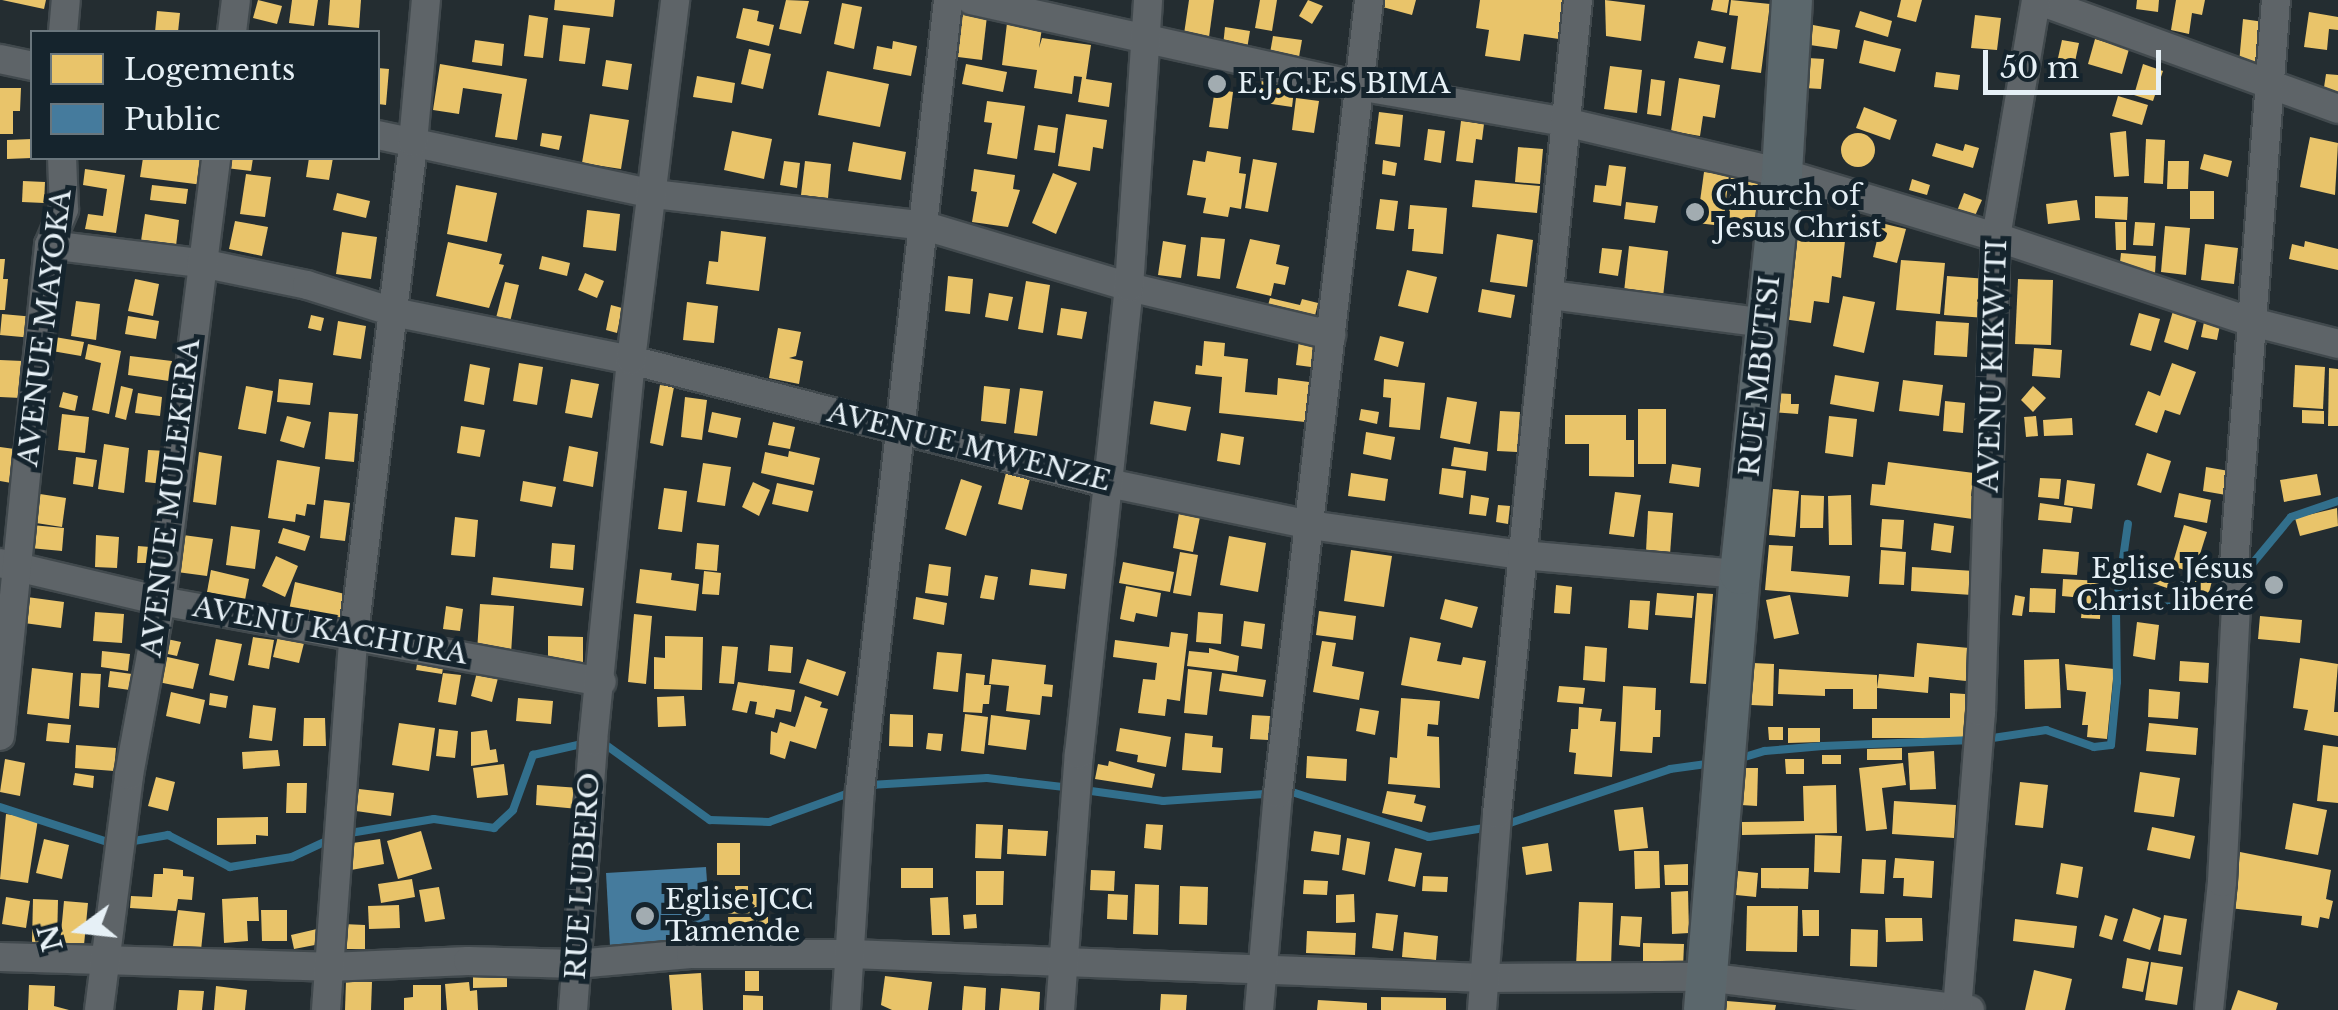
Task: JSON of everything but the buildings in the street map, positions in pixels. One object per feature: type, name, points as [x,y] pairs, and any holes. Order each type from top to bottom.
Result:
[{"type":"street","points":[[63,30],[66,0]]},
{"type":"street","points":[[232,30],[236,0]]},
{"type":"street","points":[[326,1010],[354,634],[414,142],[426,0]]},
{"type":"street","points":[[602,682],[630,360],[654,194],[675,0]]},
{"type":"street","points":[[846,1010],[860,790],[948,0]]},
{"type":"street","points":[[972,0],[1359,86],[1566,122],[1782,173],[1996,237],[2252,322],[2338,344]]},
{"type":"street","points":[[1060,1010],[1079,754],[1129,288],[1148,0]]},
{"type":"street","points":[[1259,1010],[1369,0]]},
{"type":"street","points":[[1482,1010],[1496,827],[1578,0]]},
{"type":"street","name":"RUE MBUTSI","points":[[1705,994],[1740,574],[1782,173],[1792,0]]},
{"type":"street","points":[[2036,0],[2338,109]]},
{"type":"street","name":"AVENU KIKWITI","points":[[1962,1009],[1979,740],[1996,237],[2036,0]]},
{"type":"street","points":[[2208,1010],[2222,882],[2235,582],[2276,0]]},
{"type":"street","points":[[0,59],[30,66]]},
{"type":"street","points":[[380,135],[654,194],[925,226],[1129,288],[1331,336]]},
{"type":"street","name":"AVENUE MAYOKA","points":[[0,736],[9,566],[49,245],[64,209],[62,160]]},
{"type":"street","name":"AVENUE MULEKERA","points":[[99,1010],[119,844],[160,602],[216,160]]},
{"type":"street","name":"AVENUE MWENZE","points":[[49,245],[201,263],[307,286],[393,312],[630,360],[1108,483],[1310,524],[1522,555],[1740,574]]},
{"type":"street","points":[[1550,295],[1765,323]]},
{"type":"street","name":"AVENU KACHURA","points":[[9,566],[160,602],[354,634],[602,682]]},
{"type":"street","name":"RUE LUBERO","points":[[574,1010],[593,741],[602,682]]},
{"type":"street","points":[[0,957],[329,967],[468,961],[576,964],[691,954],[851,954],[1485,978],[1962,1009]]},
{"type":"waterway","points":[[2243,575],[2291,517],[2338,501]]},
{"type":"waterway","points":[[1986,739],[2046,730],[2094,747],[2111,745],[2117,682],[2116,607],[2128,524]]},
{"type":"waterway","points":[[2116,607],[2217,606],[2227,594]]},
{"type":"waterway","points":[[599,740],[710,820],[769,822],[849,793]]},
{"type":"waterway","points":[[1738,759],[1765,751],[1823,746],[1973,740]]},
{"type":"waterway","points":[[344,834],[434,819],[494,828],[513,810],[533,755],[586,743]]},
{"type":"waterway","points":[[1504,825],[1670,769],[1714,763]]},
{"type":"waterway","points":[[870,785],[987,778],[1064,787]]},
{"type":"waterway","points":[[1091,791],[1163,801],[1265,794]]},
{"type":"waterway","points":[[1289,791],[1429,837],[1490,827]]},
{"type":"waterway","points":[[0,807],[114,844]]},
{"type":"waterway","points":[[128,842],[168,835],[230,867],[292,857],[331,839]]},
{"type":"place","name":"E.J.C.E.S BIMA","points":[[1217,84]]},
{"type":"place","name":"Church of Jesus Christ","points":[[1695,212]]},
{"type":"place","name":"Eglise Jésus Christ libéré","points":[[2274,585]]},
{"type":"place","name":"Eglise JCC Tamende","points":[[645,916]]}]
